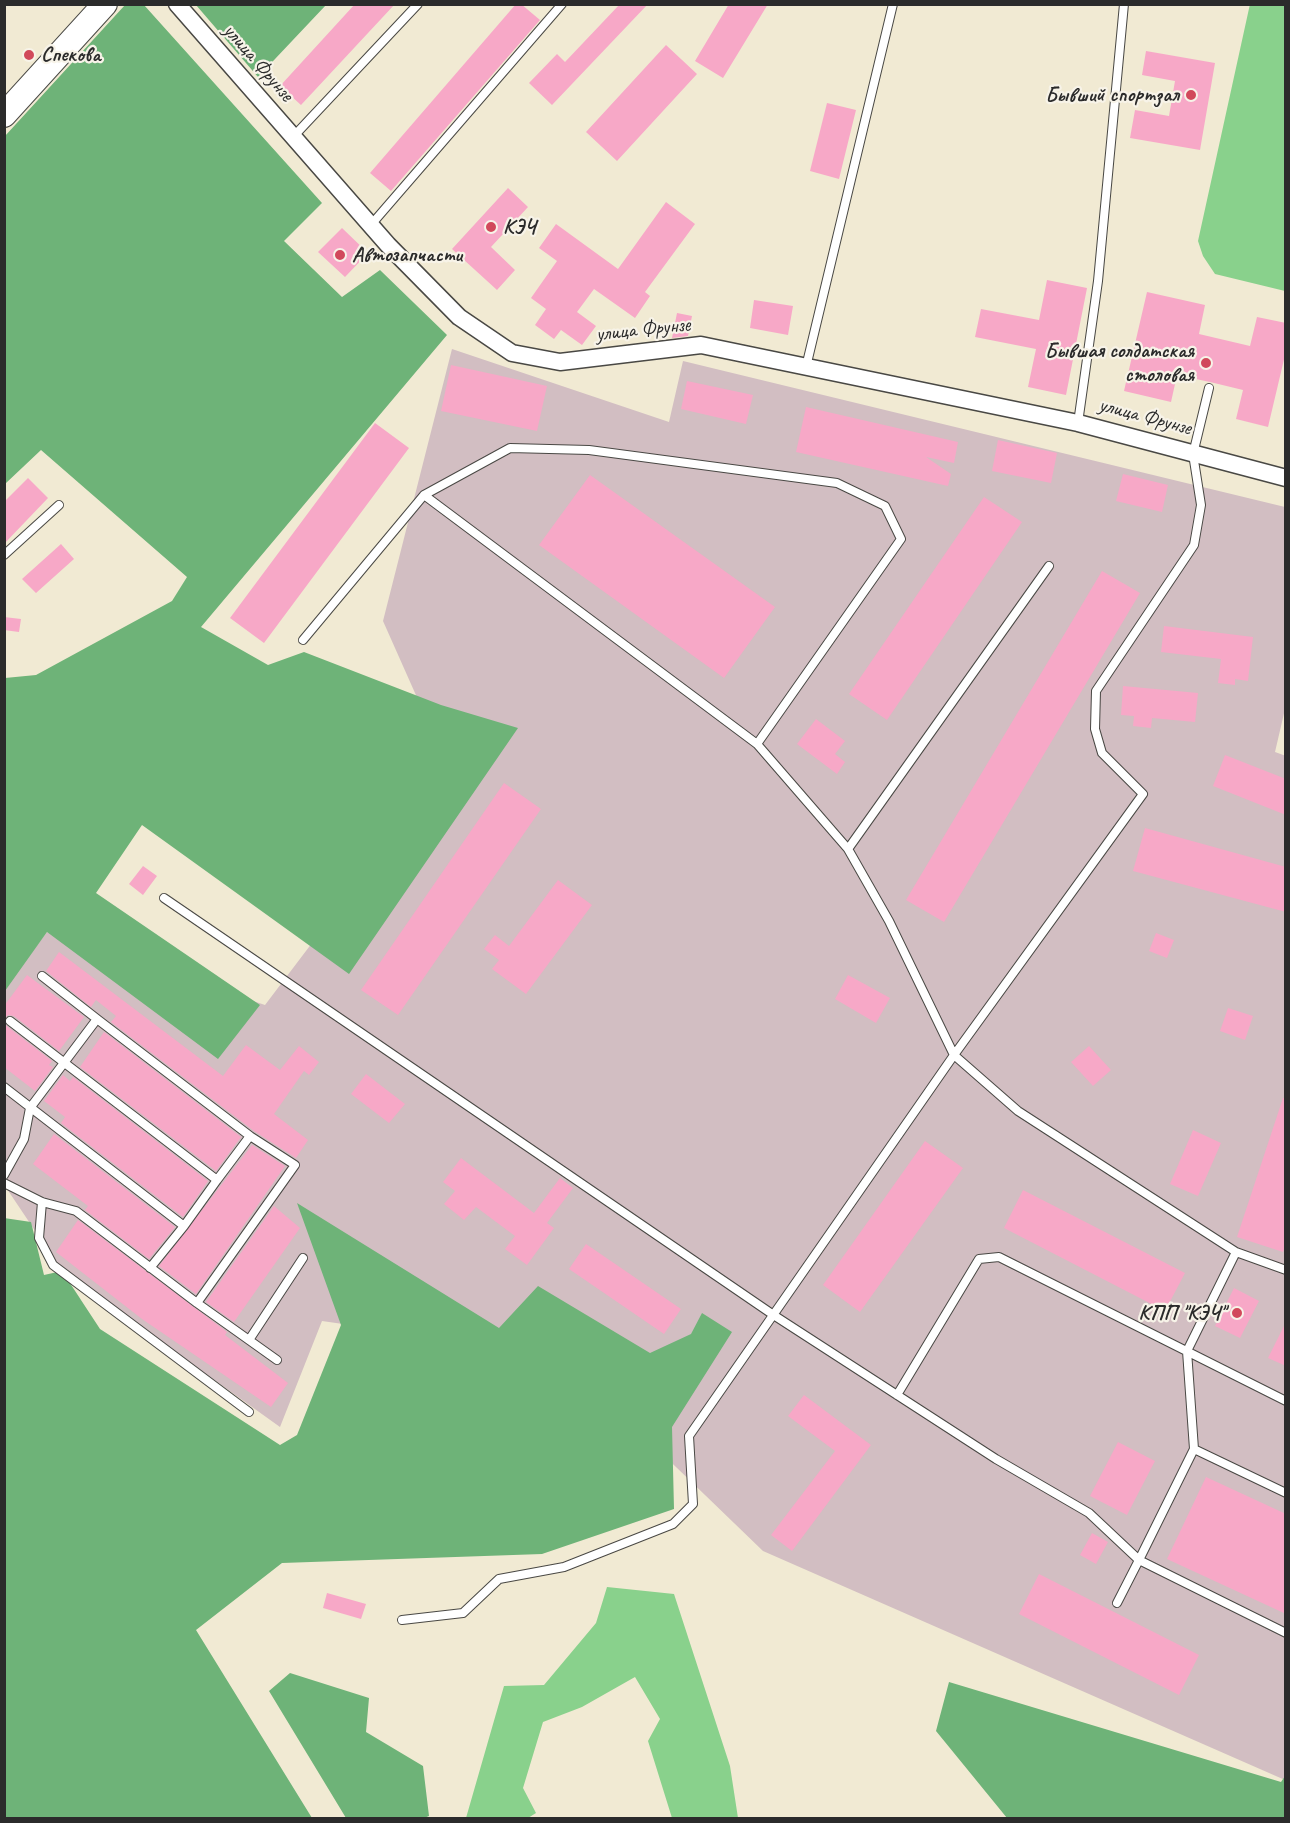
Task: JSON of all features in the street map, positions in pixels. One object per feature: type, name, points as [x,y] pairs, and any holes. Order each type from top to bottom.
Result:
[{"type":"main road","points":[[4,115],[105,4]]},
{"type":"street","name":"улица Фрунзе","points":[[177,4],[370,226],[459,317],[512,353],[560,362],[701,345],[1078,423],[1286,478]]},
{"type":"lane","points":[[293,137],[418,4]]},
{"type":"lane","points":[[370,226],[562,4]]},
{"type":"lane","points":[[806,367],[893,4]]},
{"type":"lane","points":[[1078,423],[1098,282],[1124,4]]},
{"type":"lane","points":[[402,1620],[463,1613],[499,1579],[564,1567],[673,1524],[693,1504],[689,1436],[775,1316],[954,1055],[1143,794],[1102,753],[1095,729],[1096,692],[1194,545],[1201,505],[1193,453],[1209,388]]},
{"type":"lane","points":[[303,640],[424,495],[510,448],[578,450],[837,483],[885,506],[901,539],[757,744]]},
{"type":"lane","points":[[424,495],[757,744],[848,849],[889,921],[954,1055],[1018,1111],[1236,1252],[1286,1270]]},
{"type":"lane","points":[[4,555],[59,505]]},
{"type":"lane","points":[[848,849],[1049,566]]},
{"type":"lane","points":[[165,898],[775,1316],[996,1459],[1089,1513],[1139,1560],[1286,1633]]},
{"type":"lane","points":[[42,976],[250,1136],[295,1165],[196,1303]]},
{"type":"lane","points":[[4,1175],[24,1139],[30,1108],[97,1019]]},
{"type":"lane","points":[[10,1021],[217,1180]]},
{"type":"lane","points":[[4,1088],[184,1226]]},
{"type":"lane","points":[[150,1268],[250,1136]]},
{"type":"lane","points":[[4,1183],[42,1202],[76,1211],[196,1303],[277,1360]]},
{"type":"lane","points":[[42,1202],[39,1238],[53,1265],[249,1412]]},
{"type":"lane","points":[[1117,1603],[1194,1449],[1187,1351],[1236,1252]]},
{"type":"lane","points":[[897,1395],[979,1259],[999,1257],[1286,1401]]},
{"type":"lane","points":[[249,1340],[303,1258]]},
{"type":"lane","points":[[1194,1449],[1286,1494]]},
{"type":"shaded area","points":[[452,349],[669,422],[683,361],[1285,507],[1285,709],[1275,752],[1286,756],[1285,1780],[763,1551],[560,1355],[322,1321],[280,1427],[62,1271],[5,1186],[4,989],[47,932],[265,1005],[447,765],[383,621]]},
{"type":"green space","points":[[1250,4],[1285,5],[1285,291],[1215,274],[1203,256],[1198,241]]},
{"type":"green space","points":[[125,5],[144,5],[322,203],[284,241],[342,297],[380,270],[447,335],[201,627],[268,665],[304,652],[441,705],[518,728],[349,974],[142,825],[96,893],[260,1005],[218,1059],[47,932],[5,991],[5,678],[36,675],[172,601],[187,577],[41,450],[5,484],[5,136]]},
{"type":"green space","points":[[196,5],[326,5],[258,77]]},
{"type":"green space","points":[[297,1203],[499,1328],[538,1286],[650,1353],[691,1334],[702,1313],[732,1332],[672,1427],[674,1509],[542,1554],[282,1563],[196,1630],[312,1818],[5,1818],[4,1218],[31,1222],[44,1275],[62,1271],[100,1329],[280,1445],[297,1435],[341,1325]]},
{"type":"green space","points":[[607,1587],[674,1594],[730,1766],[738,1818],[672,1818],[648,1741],[660,1719],[635,1677],[582,1707],[543,1722],[523,1788],[536,1813],[528,1818],[466,1818],[504,1686],[544,1685],[596,1623]]},
{"type":"green space","points":[[290,1673],[369,1698],[366,1732],[423,1766],[429,1816],[424,1818],[346,1818],[269,1691]]},
{"type":"green space","points":[[949,1682],[1281,1782],[1285,1776],[1285,1818],[1007,1818],[936,1731]]},
{"type":"building","points":[[355,4],[395,4],[301,105],[280,86]]},
{"type":"building","points":[[516,4],[521,4],[540,20],[391,191],[370,173]]},
{"type":"building","points":[[620,4],[648,4],[552,105],[529,83],[557,54],[565,62]]},
{"type":"building","points":[[729,4],[768,4],[723,78],[695,61]]},
{"type":"building","points":[[666,45],[697,74],[617,161],[586,132]]},
{"type":"building","name":"Бывший спортзал","points":[[1146,51],[1215,63],[1200,150],[1130,138],[1135,110],[1169,116],[1175,81],[1142,75]]},
{"type":"building","points":[[827,103],[856,110],[839,179],[810,171]]},
{"type":"building","name":"КЭЧ","points":[[508,188],[528,207],[491,247],[515,270],[497,290],[452,249]]},
{"type":"building","points":[[666,202],[695,224],[645,292],[650,296],[635,318],[594,289],[577,312],[596,326],[582,345],[561,330],[554,339],[535,325],[546,309],[531,298],[557,261],[539,248],[556,224],[618,269]]},
{"type":"building","points":[[342,228],[368,253],[345,277],[318,252]]},
{"type":"building","points":[[1047,280],[1087,288],[1066,395],[1028,387],[1036,349],[975,337],[981,309],[1039,320]]},
{"type":"building","name":"Бывшая солдатская столовая","points":[[1147,292],[1205,305],[1199,334],[1250,346],[1257,317],[1286,323],[1286,351],[1268,427],[1236,419],[1243,390],[1177,375],[1171,402],[1124,391]]},
{"type":"building","points":[[754,300],[793,306],[788,335],[750,328]]},
{"type":"building","points":[[677,313],[692,316],[688,336],[672,338]]},
{"type":"building","points":[[451,365],[547,386],[537,431],[441,411]]},
{"type":"building","points":[[687,381],[753,395],[746,424],[681,409]]},
{"type":"building","points":[[806,407],[958,442],[954,463],[926,457],[951,474],[948,486],[796,452]]},
{"type":"building","points":[[375,423],[409,448],[264,643],[230,618]]},
{"type":"building","points":[[998,440],[1057,453],[1051,483],[992,471]]},
{"type":"building","points":[[1123,474],[1168,485],[1162,512],[1116,501]]},
{"type":"building","points":[[590,475],[775,607],[724,678],[539,545]]},
{"type":"building","points":[[28,478],[48,498],[4,544],[4,502]]},
{"type":"building","points":[[984,497],[1022,522],[887,720],[849,694]]},
{"type":"building","points":[[61,544],[74,559],[36,593],[22,579]]},
{"type":"building","points":[[1102,571],[1140,593],[944,922],[906,900]]},
{"type":"building","points":[[4,617],[21,619],[19,632],[4,630]]},
{"type":"building","points":[[1164,626],[1253,637],[1248,681],[1235,679],[1235,685],[1218,683],[1221,659],[1161,652]]},
{"type":"building","points":[[1123,686],[1198,693],[1195,722],[1152,718],[1151,728],[1133,726],[1134,716],[1121,715]]},
{"type":"building","points":[[816,719],[845,741],[835,754],[845,762],[837,774],[797,744]]},
{"type":"building","points":[[1225,755],[1286,779],[1286,815],[1213,786]]},
{"type":"building","points":[[504,783],[541,809],[398,1015],[361,990]]},
{"type":"building","points":[[1145,828],[1286,867],[1286,912],[1133,871]]},
{"type":"building","points":[[143,866],[157,876],[143,895],[129,884]]},
{"type":"building","points":[[558,880],[592,905],[526,994],[492,969],[499,960],[484,949],[495,935],[509,946]]},
{"type":"building","points":[[1156,933],[1174,940],[1167,958],[1149,951]]},
{"type":"building","points":[[59,952],[223,1076],[246,1045],[280,1070],[299,1046],[319,1062],[309,1075],[304,1071],[274,1114],[308,1140],[296,1158],[254,1131],[111,1022],[116,1016],[96,1000],[91,1007],[46,971]]},
{"type":"building","points":[[27,975],[84,1017],[59,1051],[14,1016],[8,1015],[4,1018],[4,1006]]},
{"type":"building","points":[[848,975],[890,998],[876,1023],[835,999]]},
{"type":"building","points":[[1228,1008],[1253,1016],[1245,1040],[1220,1031]]},
{"type":"building","points":[[4,1024],[52,1061],[49,1065],[53,1067],[35,1091],[4,1067]]},
{"type":"building","points":[[104,1032],[241,1137],[216,1171],[80,1067]]},
{"type":"building","points":[[1089,1046],[1111,1070],[1093,1086],[1071,1062]]},
{"type":"building","points":[[366,1074],[405,1104],[389,1123],[351,1094]]},
{"type":"building","points":[[63,1075],[70,1081],[73,1077],[208,1181],[183,1217],[61,1123],[65,1117],[44,1101]]},
{"type":"building","points":[[1283,1098],[1286,1098],[1286,1243],[1283,1252],[1237,1237]]},
{"type":"building","points":[[1193,1130],[1221,1143],[1198,1196],[1170,1184]]},
{"type":"building","points":[[54,1134],[175,1227],[149,1259],[85,1210],[88,1206],[33,1164]]},
{"type":"building","points":[[925,1141],[963,1168],[860,1312],[823,1285]]},
{"type":"building","points":[[252,1145],[285,1166],[196,1294],[159,1266]]},
{"type":"building","points":[[461,1158],[534,1213],[560,1178],[573,1188],[547,1223],[554,1228],[527,1265],[505,1249],[515,1236],[476,1207],[464,1220],[444,1204],[455,1191],[443,1182]]},
{"type":"building","points":[[1023,1190],[1185,1273],[1165,1311],[1004,1228]]},
{"type":"building","points":[[274,1206],[300,1228],[234,1322],[206,1302]]},
{"type":"building","points":[[78,1220],[227,1332],[225,1335],[288,1383],[271,1407],[142,1319],[56,1252]]},
{"type":"building","points":[[586,1244],[681,1309],[664,1334],[569,1269]]},
{"type":"building","name":"КПП \"КЭЧ\"","points":[[1234,1288],[1259,1301],[1240,1338],[1215,1326]]},
{"type":"building","points":[[1286,1322],[1286,1366],[1268,1358]]},
{"type":"building","points":[[804,1395],[871,1445],[792,1551],[771,1535],[835,1451],[788,1416]]},
{"type":"building","points":[[1118,1442],[1155,1461],[1127,1515],[1090,1496]]},
{"type":"building","points":[[1206,1477],[1286,1514],[1286,1614],[1167,1559]]},
{"type":"building","points":[[1092,1533],[1108,1542],[1096,1564],[1080,1555]]},
{"type":"building","points":[[1039,1574],[1199,1655],[1179,1695],[1019,1614]]},
{"type":"building","points":[[327,1593],[366,1604],[361,1619],[323,1608]]},
{"type":"place","name":"Спекова","points":[[29,55]]},
{"type":"place","name":"Бывший спортзал","points":[[1191,95]]},
{"type":"place","name":"КЭЧ","points":[[491,227]]},
{"type":"place","name":"Автозапчасти","points":[[340,255]]},
{"type":"place","name":"Бывшая солдатская столовая","points":[[1206,363]]},
{"type":"place","name":"КПП \"КЭЧ\"","points":[[1237,1313]]}]
